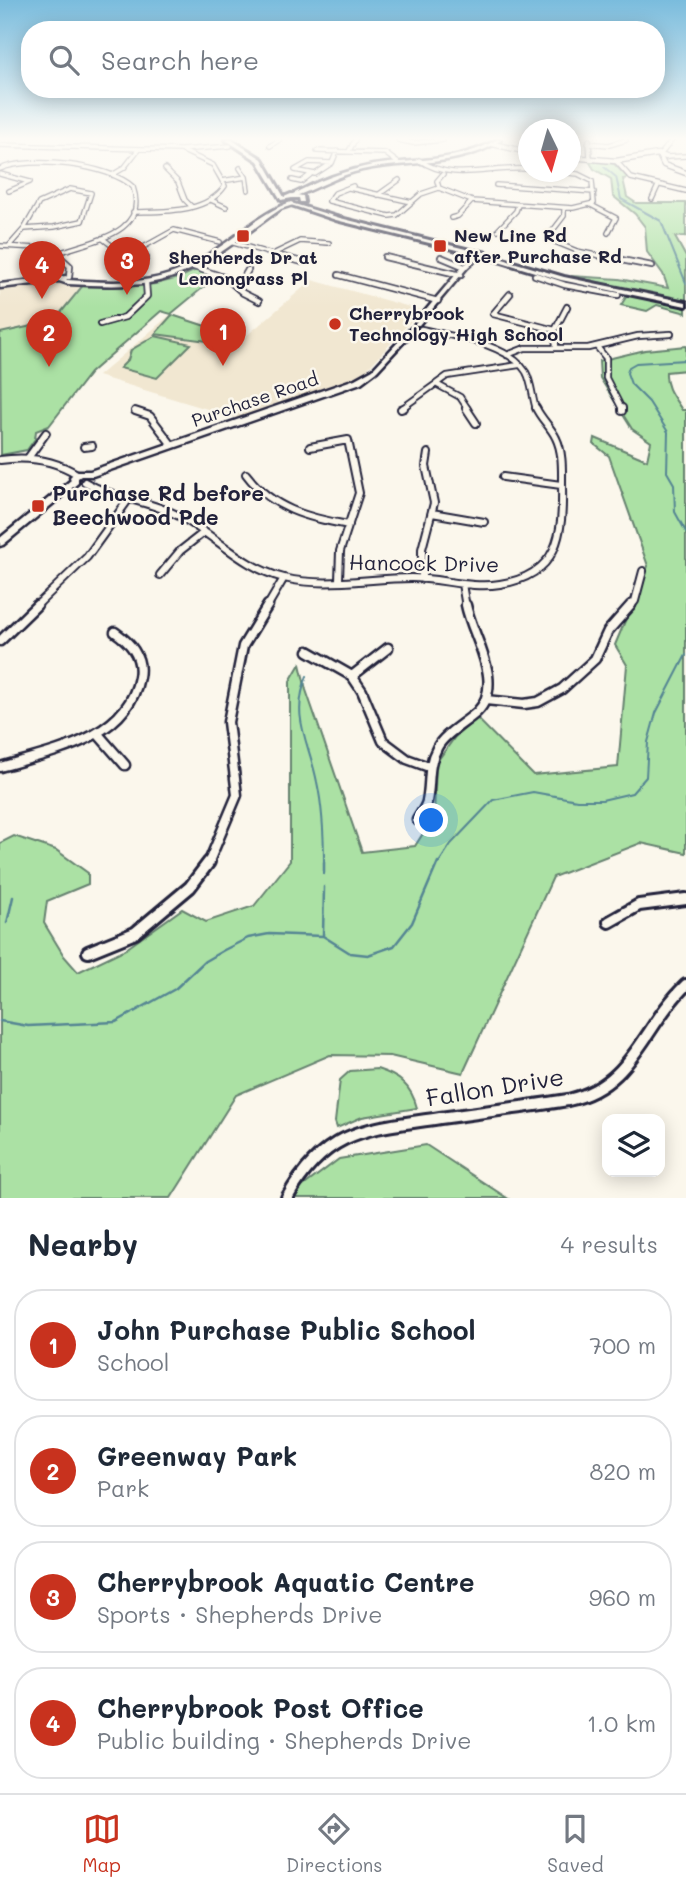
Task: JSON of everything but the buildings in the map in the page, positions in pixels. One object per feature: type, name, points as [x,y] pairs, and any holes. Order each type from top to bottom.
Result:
[{"type":"main road","points":[[281,196],[292,204],[333,218],[480,253],[533,272],[686,304]]},
{"type":"main road","points":[[279,208],[283,200],[291,196]]},
{"type":"main road","points":[[295,196],[309,207],[335,217],[480,253],[533,272]]},
{"type":"main road","points":[[0,286],[67,279],[116,284],[146,283],[172,276],[194,267],[223,242],[279,208],[308,196]]},
{"type":"main road","points":[[466,251],[470,254],[467,267],[497,259]]},
{"type":"main road","name":"Purchase Road","points":[[0,543],[82,478],[358,381],[374,370],[417,327],[480,253]]},
{"type":"street","points":[[9,246],[24,229],[39,203],[55,196]]},
{"type":"street","points":[[24,229],[54,228],[82,221],[90,196]]},
{"type":"street","points":[[56,254],[125,227],[133,212],[135,196]]},
{"type":"street","points":[[183,196],[192,207]]},
{"type":"street","points":[[133,212],[192,207],[216,196]]},
{"type":"street","points":[[335,196],[329,200],[342,206],[393,216],[419,196]]},
{"type":"street","points":[[382,196],[412,202]]},
{"type":"street","points":[[459,196],[472,201],[518,205],[564,208],[591,205],[613,214],[616,218],[608,233]]},
{"type":"street","points":[[591,205],[594,203],[594,196]]},
{"type":"street","points":[[211,200],[226,207]]},
{"type":"street","points":[[451,218],[457,216],[472,201]]},
{"type":"street","points":[[498,230],[516,211],[518,205]]},
{"type":"street","points":[[564,208],[564,216],[551,233],[555,242],[569,249],[652,266]]},
{"type":"street","points":[[131,254],[174,230],[302,262]]},
{"type":"street","points":[[102,238],[115,248],[146,258]]},
{"type":"street","points":[[273,254],[298,239],[329,243]]},
{"type":"street","points":[[0,246],[33,248],[64,257],[70,266],[67,279]]},
{"type":"street","points":[[385,257],[467,267]]},
{"type":"street","points":[[441,257],[467,267]]},
{"type":"street","points":[[194,267],[226,278],[243,293],[259,302]]},
{"type":"street","points":[[233,284],[241,282],[248,271]]},
{"type":"street","points":[[533,272],[565,285],[618,295]]},
{"type":"street","points":[[339,275],[438,301]]},
{"type":"street","points":[[100,324],[129,314],[148,296],[146,283]]},
{"type":"street","points":[[510,294],[493,314],[555,330]]},
{"type":"street","points":[[556,348],[555,330],[568,307]]},
{"type":"street","name":"Hancock Drive","points":[[28,458],[82,478],[103,494],[167,510],[253,566],[284,578],[304,581],[422,579],[496,585],[513,582],[544,565],[560,537],[562,454],[558,439],[537,412],[529,379],[508,355],[417,327]]},
{"type":"street","points":[[508,355],[525,348],[597,347],[638,336],[671,334]]},
{"type":"street","points":[[597,347],[606,358],[606,379],[622,406],[622,411]]},
{"type":"street","points":[[401,409],[414,404],[451,374],[519,365]]},
{"type":"street","points":[[436,384],[460,397],[476,423]]},
{"type":"street","points":[[135,411],[150,416],[172,445]]},
{"type":"street","points":[[0,460],[28,458],[46,433]]},
{"type":"street","points":[[310,447],[348,440],[359,493],[340,551],[339,580]]},
{"type":"street","points":[[422,579],[422,549],[432,513],[434,493],[426,466],[428,453]]},
{"type":"street","points":[[246,474],[250,481],[289,512],[349,525]]},
{"type":"street","points":[[503,477],[561,485]]},
{"type":"street","points":[[0,641],[87,557],[128,500]]},
{"type":"street","points":[[432,513],[484,522]]},
{"type":"street","points":[[160,575],[180,551],[203,533]]},
{"type":"street","points":[[486,700],[524,704],[538,702],[562,689],[595,659],[608,631],[635,601],[643,571]]},
{"type":"street","points":[[88,952],[135,933],[190,887],[212,859],[237,795],[228,722],[243,646],[284,578]]},
{"type":"street","points":[[417,820],[427,803],[429,767],[438,745],[447,735],[471,719],[486,700],[489,674],[469,620],[462,584]]},
{"type":"street","points":[[0,766],[99,734],[129,705],[140,677],[138,654],[129,641],[116,632]]},
{"type":"street","points":[[352,676],[388,648]]},
{"type":"street","points":[[308,651],[352,676],[362,691],[383,741],[407,759],[429,767]]},
{"type":"street","points":[[99,734],[125,765]]},
{"type":"street","points":[[609,922],[639,905],[686,899]]},
{"type":"street","name":"Fallon Drive","points":[[286,1198],[305,1172],[324,1153],[345,1138],[374,1126],[551,1102],[594,1092],[612,1082],[632,1061],[675,994],[686,985]]},
{"type":"shaded area","points":[[312,280],[421,310],[362,375],[237,418],[98,376],[171,314],[245,337]]},
{"type":"shaded area","points":[[32,284],[84,284],[54,321],[0,333],[0,288]]},
{"type":"green space","points":[[613,196],[627,196],[636,203],[686,203],[686,236],[675,237],[686,257],[686,313],[657,305],[647,311],[621,305],[628,294],[619,287],[571,276],[619,279],[668,288],[663,274],[647,252],[645,227],[635,214]]},
{"type":"green space","points":[[196,270],[217,276],[171,314],[161,311],[90,373],[49,426],[36,431],[35,439],[27,450],[1,455],[0,333],[54,321],[84,284],[141,286],[169,281]]},
{"type":"green space","points":[[172,315],[242,338],[211,338],[207,341],[155,334]]},
{"type":"green space","points":[[155,336],[191,344],[157,378],[120,368],[128,360],[131,350]]},
{"type":"green space","points":[[686,346],[686,370],[666,372],[671,392],[682,410],[686,410],[686,853],[641,843],[553,877],[463,1073],[390,1056],[330,1055],[236,1095],[171,1198],[0,1198],[0,843],[14,836],[56,850],[88,873],[88,884],[47,901],[44,923],[64,956],[78,972],[126,949],[182,909],[206,922],[254,906],[290,861],[290,681],[300,664],[306,690],[362,852],[415,846],[434,816],[436,763],[455,737],[477,718],[533,775],[618,767],[627,665],[615,645],[648,566],[609,456],[594,444],[595,438],[647,460],[651,442],[632,429],[600,378],[599,361],[645,350]]},
{"type":"green space","points":[[377,1069],[403,1082],[417,1108],[362,1117],[337,1128],[335,1122],[340,1080],[350,1071]]},
{"type":"green space","points":[[426,1145],[507,1198],[292,1198],[294,1193],[339,1159]]},
{"type":"waterway","points":[[620,196],[621,199],[661,221],[686,283]]},
{"type":"waterway","points":[[686,360],[636,363],[629,367],[627,373],[631,384],[649,402],[668,432],[667,472],[674,484],[675,512],[686,532]]},
{"type":"waterway","points":[[438,864],[451,844],[493,800],[533,792],[577,800],[602,800],[632,793],[646,777],[648,742],[656,713],[686,655]]},
{"type":"waterway","points":[[307,676],[302,691],[301,717],[319,792],[324,864]]},
{"type":"waterway","points":[[0,1021],[28,1026],[116,1022],[175,989],[205,961],[224,950],[248,938],[269,934],[323,936],[350,953],[368,955],[394,946],[412,923],[438,862]]},
{"type":"waterway","points":[[324,864],[324,873]]},
{"type":"waterway","points":[[323,935],[324,887]]},
{"type":"waterway","points":[[7,923],[13,897]]},
{"type":"place","name":"Shepherds Dr at Lemongrass Pl","points":[[243,236]]},
{"type":"place","name":"New Line Rd after Purchase Rd","points":[[440,246]]},
{"type":"place","name":"Cherrybrook Aquatic Centre","points":[[127,295]]},
{"type":"place","name":"Cherrybrook Post Office","points":[[42,299]]},
{"type":"place","name":"Cherrybrook Technology High School","points":[[335,324]]},
{"type":"place","name":"John Purchase Public School","points":[[223,366]]},
{"type":"place","name":"Greenway Park","points":[[49,367]]},
{"type":"place","name":"Purchase Rd before Beechwood Pde","points":[[38,506]]}]
